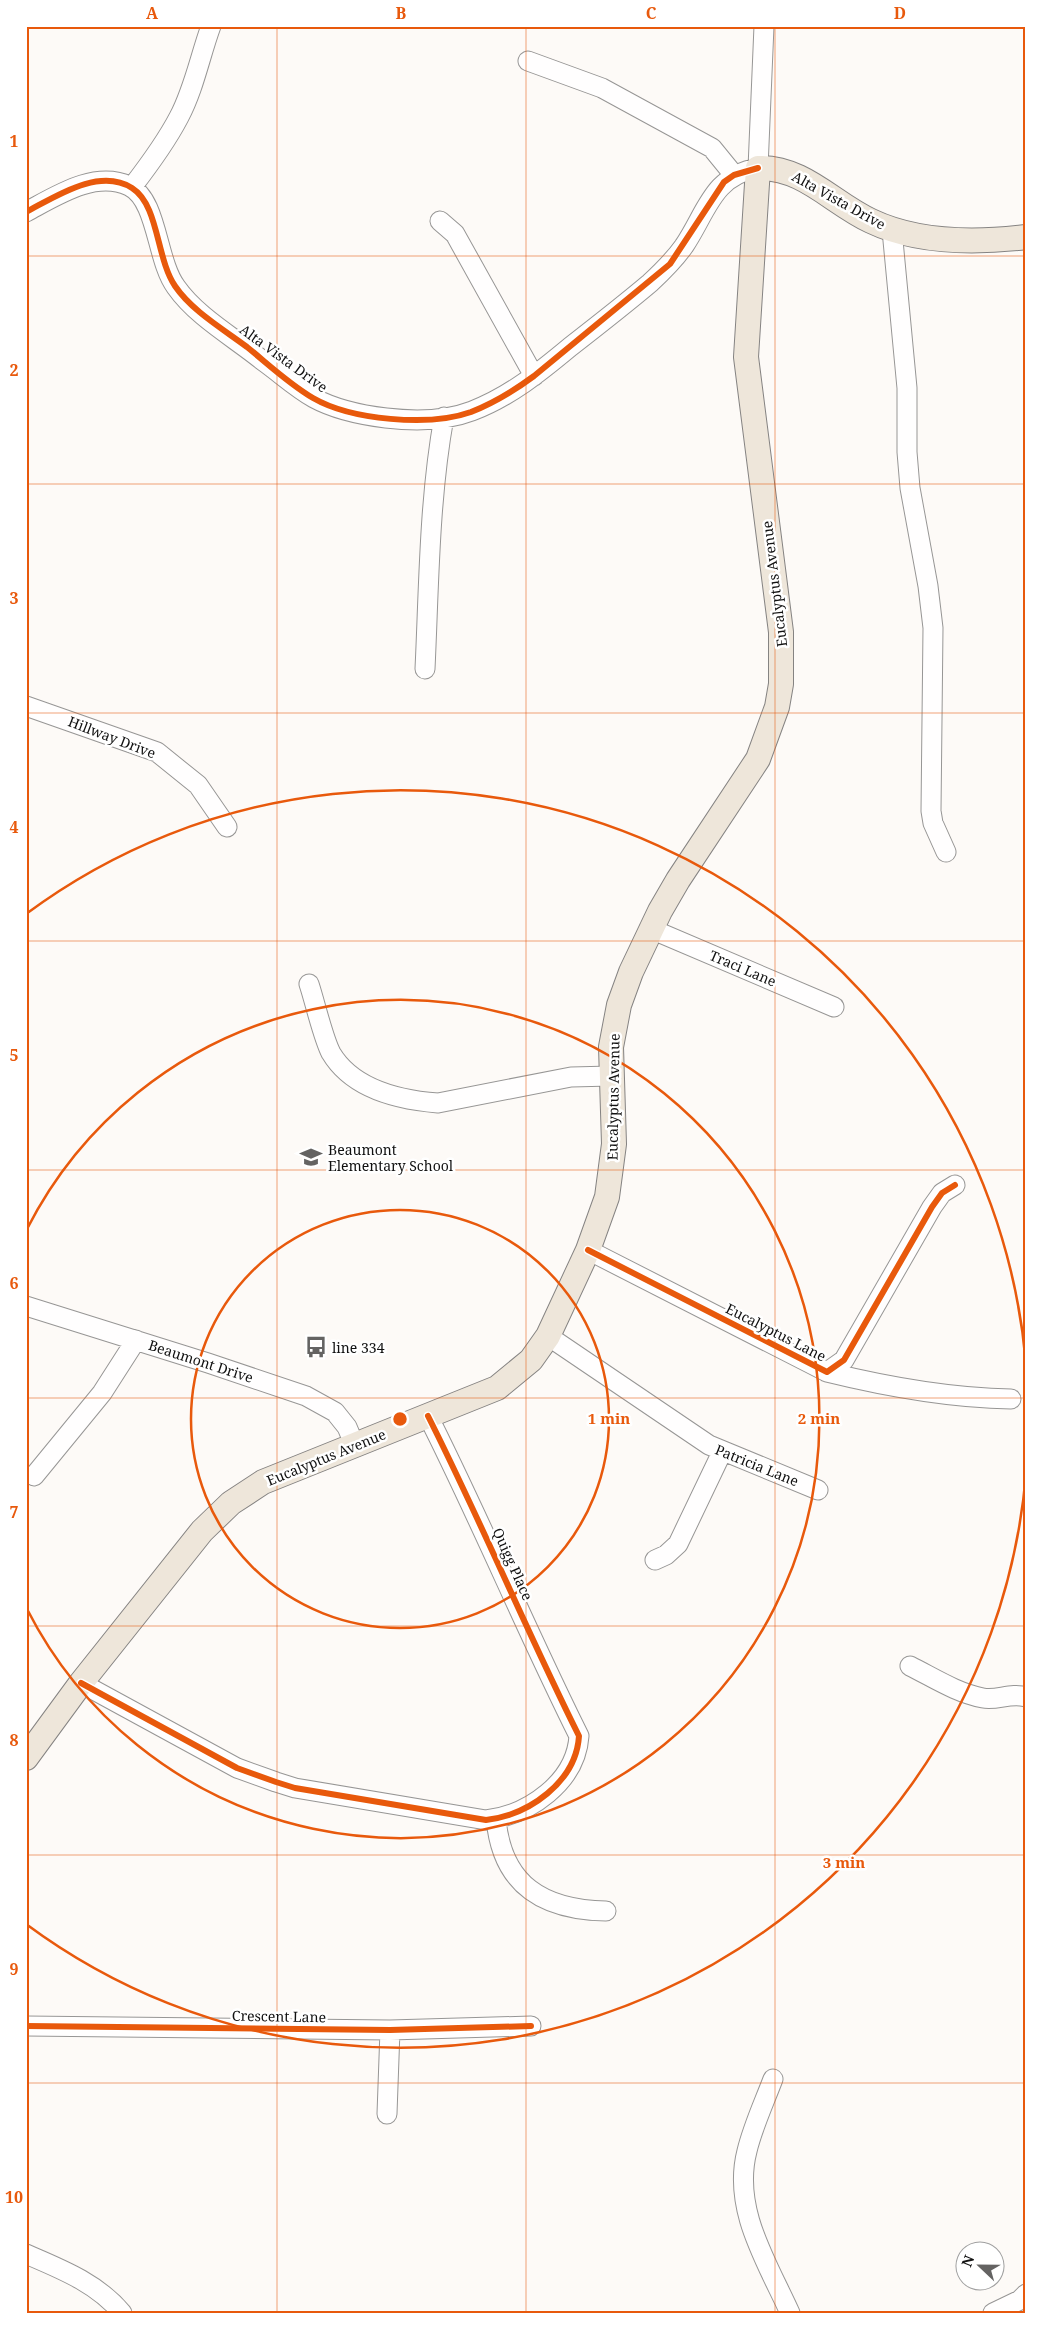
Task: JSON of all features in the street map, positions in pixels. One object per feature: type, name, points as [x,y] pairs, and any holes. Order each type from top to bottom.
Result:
[{"type":"main road","name":"Alta Vista Drive","points":[[758,168],[782,170],[797,175],[870,221],[908,235],[951,239],[1026,238]]},
{"type":"main road","name":"Eucalyptus Avenue","points":[[26,1758],[81,1683],[202,1531],[231,1503],[263,1482],[497,1388],[531,1360],[548,1336],[588,1250],[607,1197],[612,1164],[612,1040],[619,1005],[651,929],[690,860],[758,759],[774,716],[781,684],[781,632],[746,358],[758,168]]},
{"type":"street","points":[[26,212],[61,194],[96,182],[110,181],[132,187],[158,153],[180,116],[197,72],[211,26]]},
{"type":"street","points":[[758,168],[764,26]]},
{"type":"street","points":[[528,61],[602,88],[712,148],[734,175]]},
{"type":"street","name":"Alta Vista Drive","points":[[132,187],[146,202],[162,261],[168,275],[182,295],[208,318],[304,391],[341,409],[368,416],[410,419],[444,417],[471,412],[515,390],[670,264],[691,234],[716,192],[734,175],[758,168]]},
{"type":"street","points":[[440,221],[455,234],[534,376]]},
{"type":"street","points":[[892,230],[907,388],[907,452],[910,488],[928,586],[933,628],[932,823],[946,852]]},
{"type":"street","points":[[425,669],[436,461],[444,417]]},
{"type":"street","name":"Hillway Drive","points":[[26,706],[157,752],[198,785],[227,827]]},
{"type":"street","name":"Traci Lane","points":[[651,929],[834,1007]]},
{"type":"street","points":[[309,984],[331,1053],[364,1084],[381,1092],[417,1101],[438,1103],[572,1077],[611,1076]]},
{"type":"street","name":"Eucalyptus Lane","points":[[588,1250],[827,1372],[844,1360],[932,1207],[942,1193],[954,1185]]},
{"type":"street","name":"Beaumont Drive","points":[[26,1306],[306,1396],[335,1412],[347,1427],[355,1446]]},
{"type":"street","name":"Patricia Lane","points":[[548,1336],[722,1452],[818,1490]]},
{"type":"street","points":[[34,1476],[102,1393],[136,1340]]},
{"type":"street","points":[[827,1372],[916,1391],[978,1398],[1011,1399]]},
{"type":"street","name":"Quigg Place","points":[[428,1416],[475,1510],[579,1736],[578,1750],[573,1761],[552,1790],[532,1804],[496,1819]]},
{"type":"street","points":[[655,1560],[666,1555],[678,1544],[722,1452]]},
{"type":"street","points":[[910,1666],[953,1688],[985,1698],[1019,1695],[1026,1697]]},
{"type":"street","points":[[81,1683],[237,1768],[295,1788],[486,1820],[496,1819],[501,1850],[517,1878],[527,1890],[559,1906],[606,1911]]},
{"type":"street","name":"Crescent Lane","points":[[26,2026],[390,2030],[531,2026]]},
{"type":"street","points":[[387,2114],[390,2030]]},
{"type":"street","points":[[773,2079],[746,2151],[744,2190],[746,2210],[752,2228],[790,2313]]},
{"type":"street","points":[[26,2254],[89,2283],[108,2297],[122,2313]]},
{"type":"street","points":[[993,2313],[1020,2300],[1026,2294]]},
{"type":"cycle path","points":[[26,212],[64,192],[92,182],[119,182],[132,188],[141,196],[147,207],[169,274],[182,295],[199,312],[247,347],[287,380],[313,398],[348,412],[391,419],[434,419],[454,417],[471,412],[504,396],[534,376],[670,264],[724,182],[734,175],[758,168]]},
{"type":"cycle path","points":[[588,1250],[827,1372],[844,1360],[932,1207],[942,1193],[955,1185]]},
{"type":"cycle path","points":[[81,1683],[237,1768],[295,1788],[486,1820],[518,1811],[548,1793],[569,1768],[576,1753],[579,1736],[428,1416]]},
{"type":"cycle path","points":[[26,2026],[390,2030],[531,2026]]},
{"type":"place","name":"Beaumont Elementary School","points":[[311,1157]]},
{"type":"place","name":"line 334","points":[[316,1347]]}]
